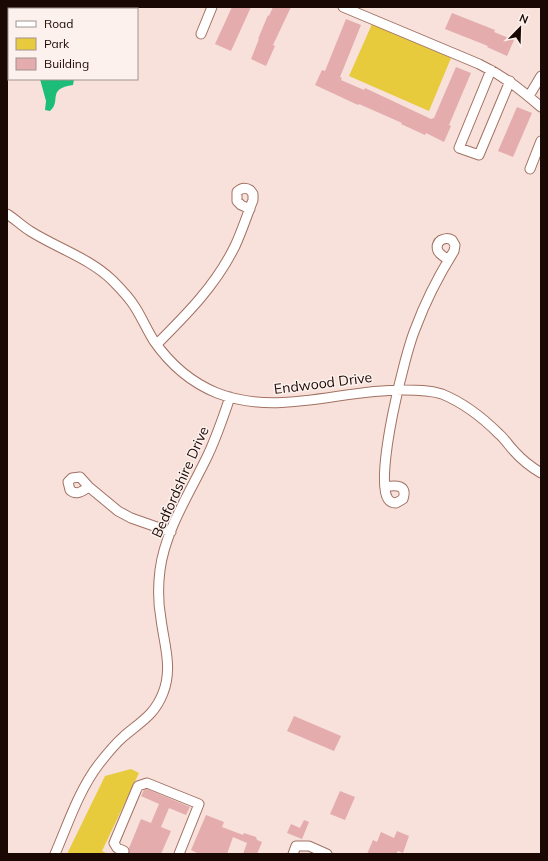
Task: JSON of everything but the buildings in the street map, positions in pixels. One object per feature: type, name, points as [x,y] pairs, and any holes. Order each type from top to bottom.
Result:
[{"type":"street","points":[[201,34],[212,7]]},
{"type":"street","points":[[343,7],[491,70],[510,81],[541,106]]},
{"type":"street","points":[[491,70],[459,148],[479,155],[510,81]]},
{"type":"street","points":[[529,96],[541,76]]},
{"type":"street","points":[[530,169],[541,141]]},
{"type":"street","points":[[156,344],[208,290],[236,246],[250,208]]},
{"type":"street","name":"Endwood Drive","points":[[7,214],[30,231],[97,268],[112,280],[135,307],[156,344],[165,356],[187,377],[217,393],[245,401],[265,404],[288,403],[382,390],[425,390],[441,394],[466,405],[500,435],[522,459],[541,473]]},
{"type":"street","points":[[385,487],[385,456],[404,362],[415,328],[435,284],[448,260]]},
{"type":"street","name":"Bedfordshire Drive","points":[[55,854],[88,780],[122,737],[146,719],[157,707],[164,692],[168,678],[168,659],[160,618],[158,592],[160,570],[165,548],[171,532],[215,440],[230,397]]},
{"type":"street","points":[[89,487],[111,506],[125,515],[171,532]]},
{"type":"street","points":[[124,851],[118,848],[114,843],[138,786],[147,783],[199,804],[179,854]]},
{"type":"street","points":[[293,854],[296,846],[308,846],[327,854]]},
{"type":"green space","points":[[372,24],[451,58],[429,111],[349,76]]},
{"type":"green space","points":[[131,769],[139,773],[102,851],[108,854],[67,854],[105,776]]},
{"type":"shaded area","points":[[40,80],[74,80],[73,85],[60,89],[57,92],[55,103],[50,111],[45,110],[46,101]]}]
